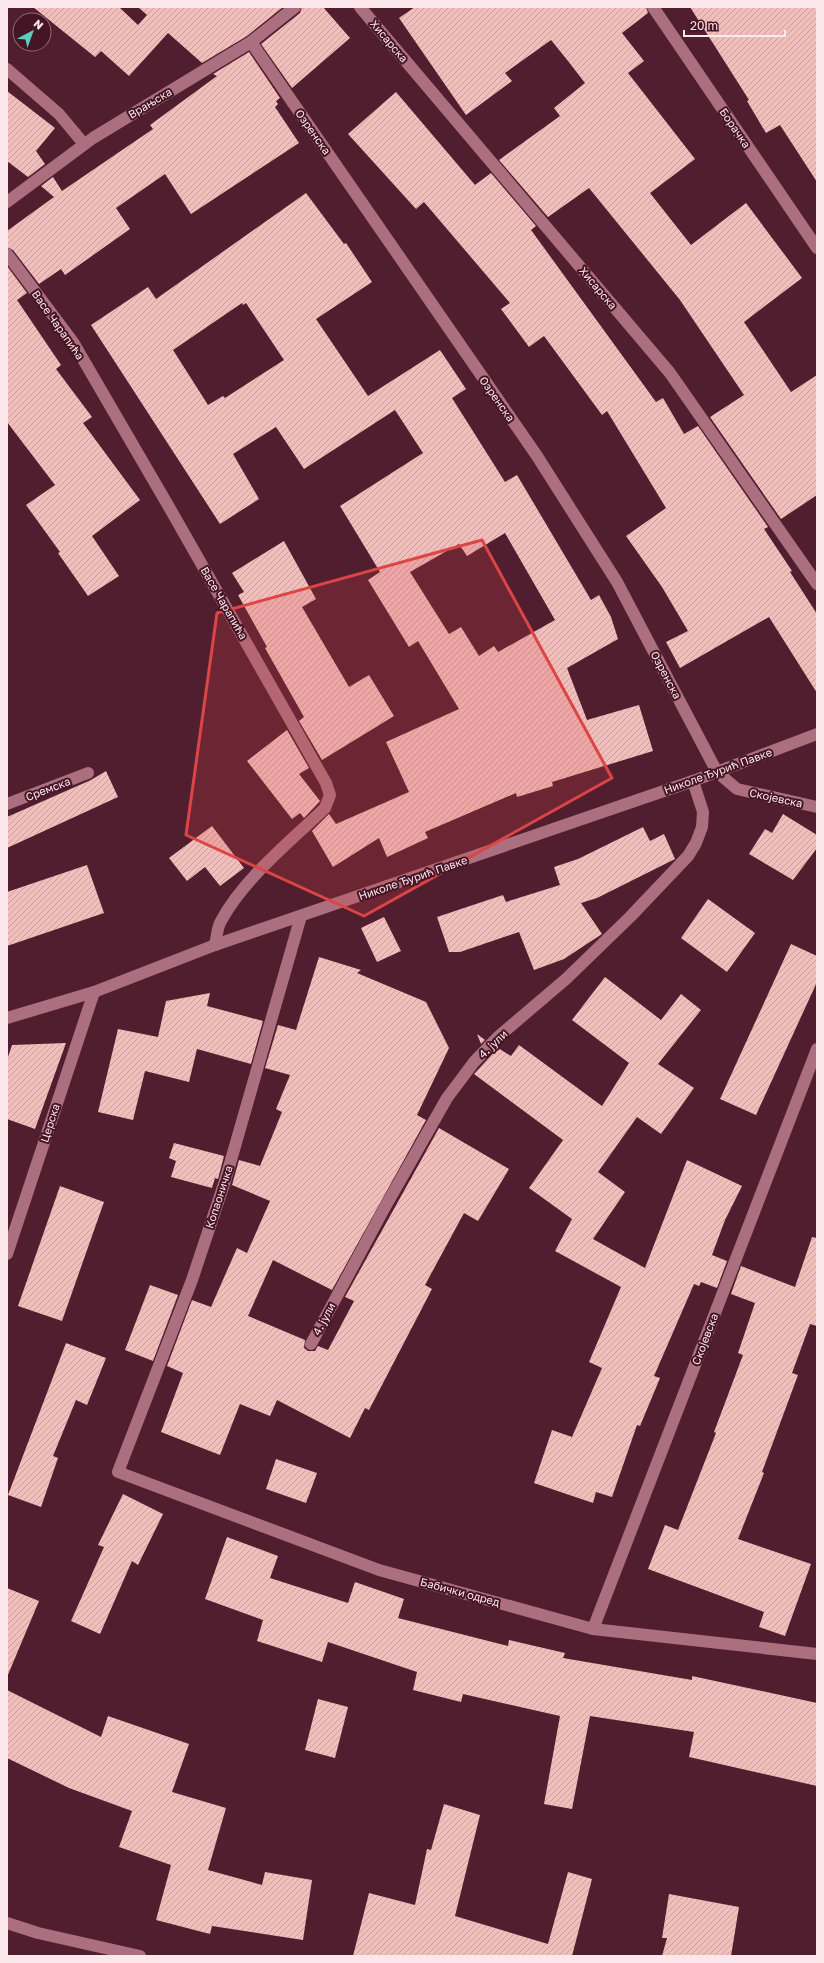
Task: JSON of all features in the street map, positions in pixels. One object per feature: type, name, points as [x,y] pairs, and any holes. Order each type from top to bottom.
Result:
[{"type":"street","name":"Врањска","points":[[7,202],[84,144],[251,42],[295,7]]},
{"type":"street","name":"Хисарска","points":[[360,7],[670,373],[817,584]]},
{"type":"street","name":"Борачка","points":[[653,7],[817,248]]},
{"type":"street","name":"Озренска","points":[[251,42],[532,450],[596,549],[617,582],[717,772]]},
{"type":"street","points":[[7,69],[59,114],[84,144]]},
{"type":"street","name":"Васе Чарапића","points":[[7,254],[73,342],[326,783],[330,795],[325,808],[253,877],[233,902],[220,922],[215,945]]},
{"type":"street","name":"Николе Ђурић Павке","points":[[7,1018],[94,992],[215,945],[692,781],[817,734]]},
{"type":"street","name":"Скојевска","points":[[717,772],[737,789],[817,807]]},
{"type":"street","name":"Сремска","points":[[7,804],[88,773]]},
{"type":"street","name":"4. јули","points":[[311,1344],[385,1207],[447,1098],[474,1062],[499,1036],[571,974],[635,912],[688,856],[696,843],[702,828],[703,812],[692,781]]},
{"type":"street","name":"Копаоничка","points":[[118,1472],[192,1280],[225,1181],[301,916]]},
{"type":"street","name":"Церска","points":[[7,1254],[94,992]]},
{"type":"street","name":"Скојевска","points":[[594,1629],[817,1049]]},
{"type":"street","name":"Бабички одред","points":[[118,1472],[379,1570],[594,1629],[817,1654]]},
{"type":"street","points":[[7,1923],[38,1933],[140,1956]]},
{"type":"highlighted area","points":[[482,540],[612,778],[364,916],[186,835],[217,613]]},
{"type":"building","points":[[33,7],[119,7],[138,25],[147,15],[138,7],[283,7],[247,36],[202,63],[168,33],[129,76],[101,51],[95,57],[52,22],[52,12],[39,12]]},
{"type":"building","points":[[302,7],[323,7],[350,38],[292,88],[261,44],[300,13]]},
{"type":"building","points":[[415,7],[646,7],[648,13],[622,33],[644,61],[628,73],[695,159],[650,193],[691,245],[746,203],[802,278],[744,322],[791,392],[817,375],[817,495],[781,519],[710,417],[744,395],[680,300],[589,188],[548,217],[499,160],[560,116],[554,108],[585,83],[551,40],[505,73],[512,81],[466,115],[399,18]]},
{"type":"building","points":[[690,7],[817,7],[817,182],[780,125],[766,133],[747,101],[749,100]]},
{"type":"building","points":[[249,52],[280,98],[276,101],[278,104],[275,107],[299,143],[191,214],[165,174],[116,208],[130,229],[65,275],[61,269],[39,284],[13,250],[7,247],[7,231],[54,197],[41,186],[53,177],[62,191],[153,129],[150,125],[217,76],[213,74]]},
{"type":"building","points":[[7,91],[55,128],[36,151],[45,164],[28,177],[7,161]]},
{"type":"building","points":[[396,92],[475,185],[491,173],[536,226],[531,230],[656,402],[663,398],[684,434],[698,426],[768,527],[764,529],[792,571],[790,572],[817,614],[817,693],[769,617],[680,668],[666,642],[688,631],[662,587],[626,536],[666,508],[607,411],[602,415],[544,336],[529,347],[501,309],[510,303],[424,202],[416,209],[348,134]]},
{"type":"building","points":[[306,193],[344,244],[346,243],[372,282],[316,319],[368,396],[440,350],[466,389],[452,398],[505,482],[517,475],[591,600],[599,595],[611,617],[618,639],[567,668],[587,720],[639,705],[653,751],[552,782],[553,786],[517,797],[516,793],[425,832],[428,838],[387,857],[379,838],[333,867],[312,831],[329,814],[336,824],[409,792],[386,742],[459,709],[418,641],[409,647],[368,580],[380,572],[340,506],[423,453],[395,410],[304,469],[276,427],[233,454],[259,499],[220,524],[91,325],[148,287],[156,299]],"holes":[[[242,303],[243,305],[246,303],[284,360],[225,398],[223,396],[208,405],[173,350]],[[505,533],[555,620],[498,652],[494,646],[479,656],[461,627],[449,634],[410,572],[459,544],[467,556]]]},
{"type":"building","points":[[7,266],[27,293],[17,300],[61,365],[56,369],[92,417],[83,423],[140,500],[92,536],[119,576],[88,596],[58,553],[60,552],[26,505],[55,485],[7,422]]},
{"type":"building","points":[[284,541],[316,599],[302,607],[349,687],[369,675],[394,716],[322,760],[299,721],[304,717],[265,648],[267,647],[238,595],[244,592],[232,573]]},
{"type":"building","points":[[287,730],[309,768],[299,774],[320,801],[304,818],[300,813],[292,819],[247,761]]},
{"type":"building","points":[[106,771],[118,797],[7,848],[7,817],[91,780]]},
{"type":"building","points":[[783,814],[817,835],[817,848],[793,880],[749,854],[765,829],[772,833]]},
{"type":"building","points":[[212,826],[244,868],[220,886],[205,867],[187,881],[169,858]]},
{"type":"building","points":[[643,827],[650,841],[664,834],[675,859],[597,898],[581,903],[602,934],[564,959],[534,970],[519,932],[460,952],[449,952],[437,917],[503,895],[506,902],[560,885],[554,867],[578,859]]},
{"type":"building","points":[[87,865],[104,913],[7,946],[7,892]]},
{"type":"building","points":[[708,899],[755,933],[727,972],[681,938]]},
{"type":"building","points":[[384,917],[401,951],[377,962],[361,928]]},
{"type":"building","points":[[791,944],[817,956],[817,982],[756,1115],[720,1099]]},
{"type":"building","points":[[319,957],[361,970],[357,973],[426,1002],[449,1048],[417,1115],[426,1120],[332,1290],[273,1260],[248,1316],[305,1340],[304,1348],[308,1351],[315,1351],[318,1346],[328,1350],[354,1301],[345,1297],[439,1128],[509,1169],[478,1221],[464,1213],[425,1285],[432,1289],[369,1410],[365,1408],[350,1438],[277,1400],[270,1416],[240,1404],[220,1455],[161,1432],[183,1373],[167,1366],[192,1300],[211,1307],[237,1248],[247,1253],[270,1201],[232,1185],[239,1160],[260,1166],[282,1112],[276,1109],[290,1075],[265,1068],[278,1025],[296,1030]]},
{"type":"building","points":[[605,977],[661,1020],[681,994],[701,1010],[658,1064],[694,1088],[661,1134],[637,1117],[598,1172],[625,1192],[593,1239],[645,1268],[687,1160],[742,1186],[725,1220],[712,1255],[727,1261],[717,1288],[701,1282],[699,1286],[694,1284],[654,1376],[660,1378],[640,1426],[637,1425],[612,1497],[596,1492],[593,1503],[534,1483],[552,1430],[572,1437],[602,1368],[589,1362],[621,1287],[555,1251],[572,1219],[529,1188],[563,1140],[474,1074],[498,1048],[511,1056],[519,1045],[602,1106],[629,1063],[572,1020]]},
{"type":"building","points":[[210,993],[207,1006],[263,1021],[251,1064],[197,1049],[189,1082],[145,1071],[133,1120],[98,1112],[118,1029],[158,1037],[166,1001]]},
{"type":"building","points":[[477,1034],[485,1040],[481,1044]]},
{"type":"building","points":[[66,1043],[35,1129],[7,1119],[7,1060],[12,1045]]},
{"type":"building","points":[[174,1143],[224,1156],[218,1179],[215,1178],[212,1188],[171,1177],[176,1161],[169,1158]]},
{"type":"building","points":[[60,1186],[104,1202],[62,1321],[18,1306]]},
{"type":"building","points":[[812,1237],[817,1238],[817,1326],[810,1324],[792,1373],[798,1375],[762,1472],[764,1473],[738,1539],[811,1564],[785,1636],[759,1627],[764,1612],[648,1569],[665,1525],[678,1530],[716,1433],[714,1432],[743,1355],[738,1353],[755,1303],[731,1294],[741,1266],[795,1287]]},
{"type":"building","points":[[150,1285],[178,1295],[153,1361],[125,1350]]},
{"type":"building","points":[[66,1343],[106,1358],[87,1405],[76,1400],[53,1456],[58,1458],[41,1507],[8,1495]]},
{"type":"building","points":[[276,1459],[317,1473],[306,1503],[266,1489]]},
{"type":"building","points":[[123,1494],[163,1514],[138,1565],[132,1561],[100,1634],[71,1621],[104,1547],[98,1545]]},
{"type":"building","points":[[227,1537],[278,1556],[270,1578],[348,1603],[355,1582],[404,1599],[398,1618],[508,1646],[509,1640],[565,1653],[563,1658],[692,1680],[692,1676],[817,1703],[817,1786],[689,1757],[694,1732],[590,1716],[572,1809],[544,1804],[560,1716],[463,1694],[461,1702],[413,1690],[417,1672],[328,1642],[322,1662],[257,1641],[263,1620],[205,1599]]},
{"type":"building","points":[[7,1588],[39,1601],[7,1677]]},
{"type":"building","points":[[7,1690],[101,1737],[108,1716],[189,1744],[172,1792],[226,1808],[208,1870],[262,1885],[265,1872],[312,1880],[303,1940],[212,1926],[210,1934],[156,1920],[171,1865],[119,1847],[132,1811],[69,1788],[7,1758]]},
{"type":"building","points":[[318,1699],[348,1707],[335,1758],[305,1750]]},
{"type":"building","points":[[444,1804],[480,1815],[455,1916],[548,1944],[568,1872],[592,1879],[572,1956],[353,1956],[369,1893],[415,1905],[427,1849],[431,1850]]},
{"type":"building","points":[[669,1894],[739,1907],[731,1956],[662,1956],[667,1938],[662,1938]]}]
